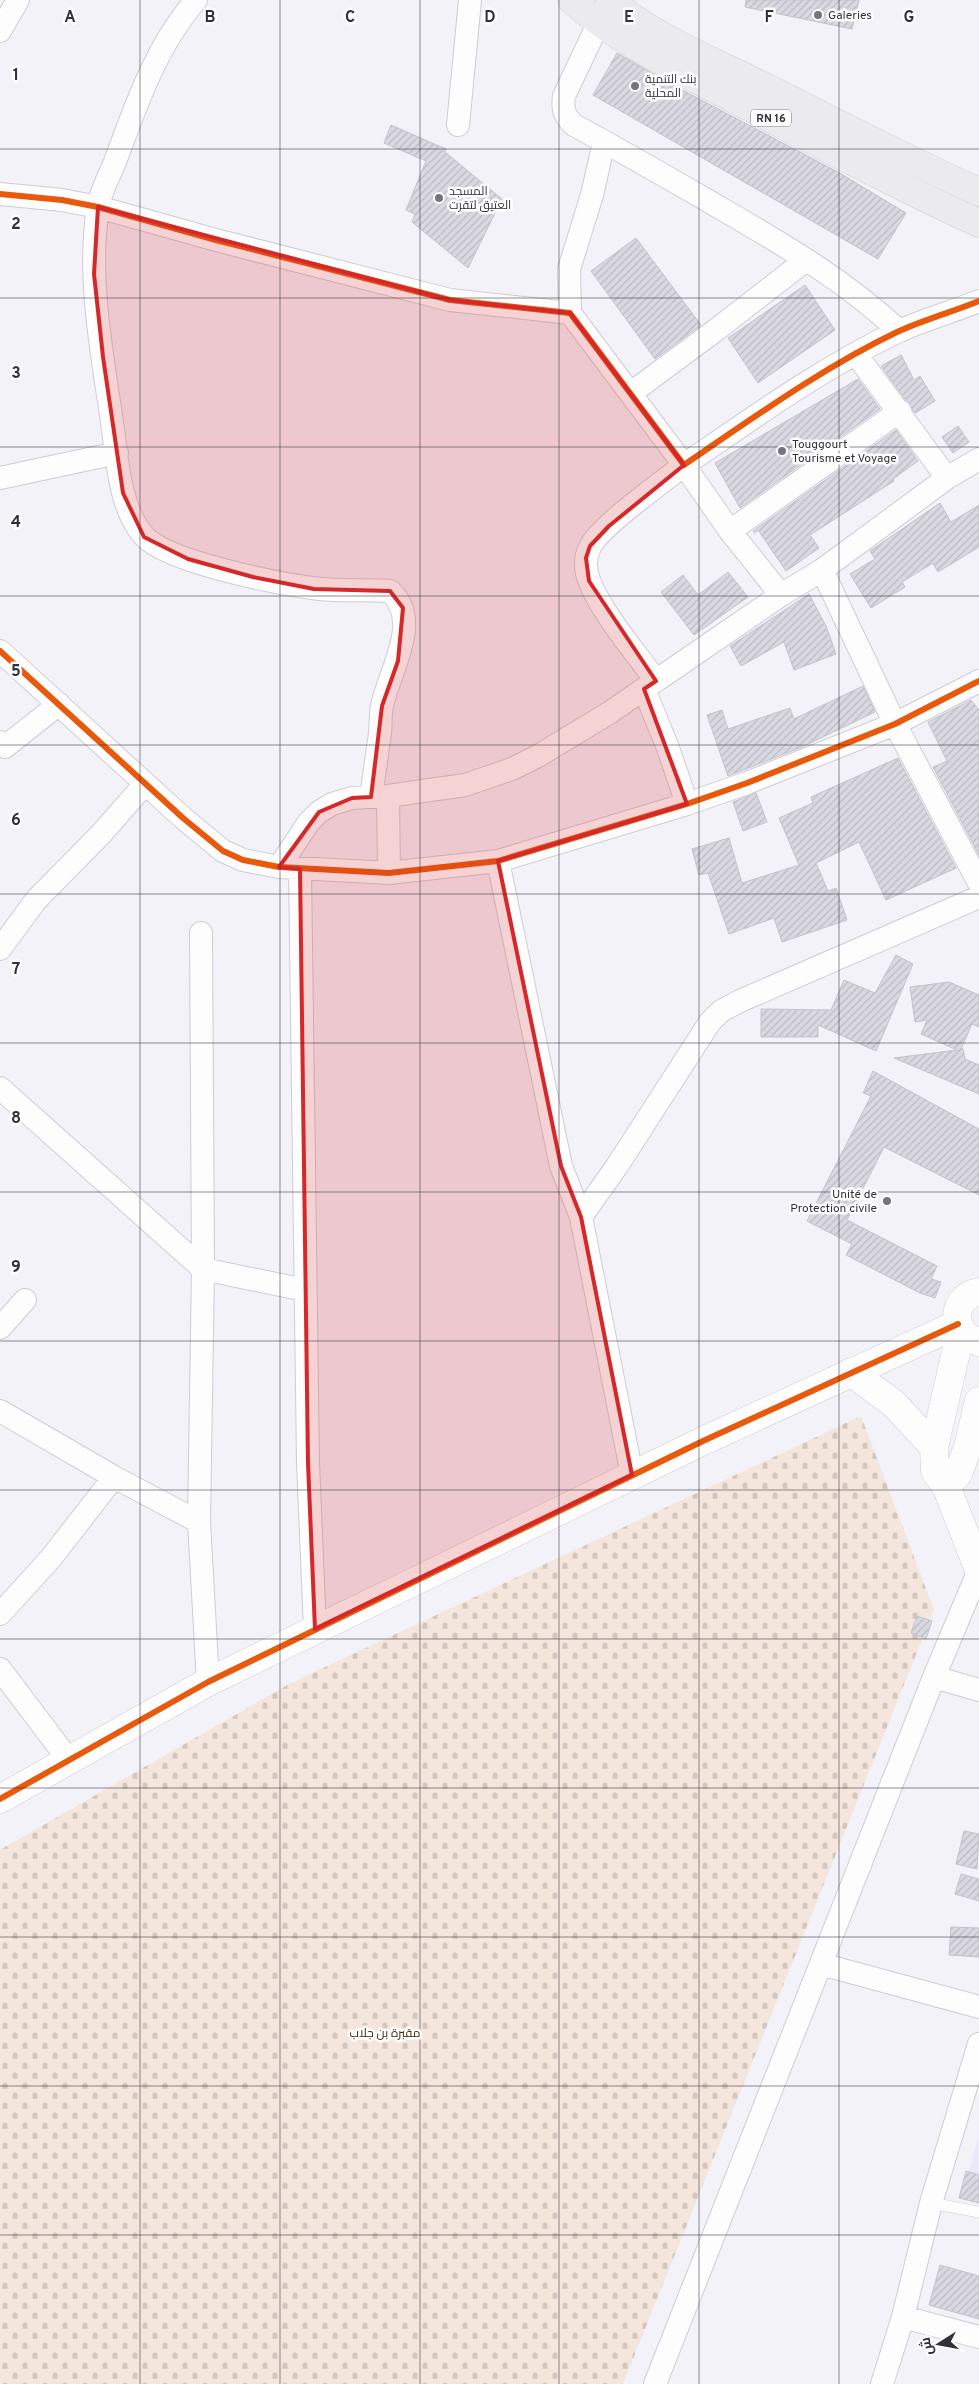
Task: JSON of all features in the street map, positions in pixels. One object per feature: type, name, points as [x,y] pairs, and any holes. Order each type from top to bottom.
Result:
[{"type":"main road","name":"RN 16","points":[[572,0],[639,21],[705,57],[909,160],[979,192]]},
{"type":"main road","name":"RN 16","points":[[605,11],[698,80],[839,155],[979,223]]},
{"type":"street","points":[[0,31],[18,0]]},
{"type":"street","points":[[196,0],[181,18],[155,64],[136,104],[98,207],[94,274],[103,357],[123,493],[135,522],[144,536],[162,548],[188,559],[252,577],[314,589],[390,591],[397,597],[403,608],[404,624],[398,661],[382,706],[380,797],[389,873]]},
{"type":"street","points":[[458,125],[470,0]]},
{"type":"street","points":[[605,11],[564,96],[562,106],[568,119],[574,126],[806,260],[868,302],[899,331]]},
{"type":"street","points":[[604,142],[592,195],[569,270],[570,313],[684,465],[730,531],[781,595]]},
{"type":"street","points":[[0,194],[62,200],[98,207],[216,240],[450,300],[570,313]]},
{"type":"street","points":[[631,393],[806,260]]},
{"type":"street","points":[[687,804],[668,748],[650,685],[589,581],[586,558],[590,546],[609,526],[684,465],[772,405],[856,354],[899,331],[979,301]]},
{"type":"street","points":[[856,354],[900,411],[947,478]]},
{"type":"street","points":[[730,531],[900,411]]},
{"type":"street","points":[[0,478],[117,453]]},
{"type":"street","points":[[315,1629],[305,1290],[289,868],[309,822],[319,812],[332,804],[352,798],[380,797],[465,785],[512,769],[609,713],[781,595],[822,570],[947,478],[979,459]]},
{"type":"street","points":[[822,570],[895,724],[979,883]]},
{"type":"street","points":[[0,651],[145,784],[222,851],[243,860],[289,868],[389,873],[498,862],[687,804],[747,783],[895,724],[979,681]]},
{"type":"street","points":[[2,746],[59,704]]},
{"type":"street","points":[[0,948],[36,900],[101,834],[145,784]]},
{"type":"street","points":[[498,862],[560,1166],[581,1216],[632,1474]]},
{"type":"street","points":[[581,1216],[617,1166],[689,1052],[710,1022],[721,1011],[979,897]]},
{"type":"street","points":[[201,933],[203,1269],[199,1522],[208,1682]]},
{"type":"street","points":[[0,1088],[203,1269],[305,1290]]},
{"type":"street","points":[[655,2384],[934,1677],[979,1570],[946,1486],[935,1471],[934,1447],[966,1332],[958,1308],[977,1289]]},
{"type":"street","points":[[0,1328],[25,1300]]},
{"type":"street","points":[[0,1799],[68,1759],[208,1682],[632,1474],[851,1372],[966,1332]]},
{"type":"street","points":[[851,1372],[894,1404],[934,1447]]},
{"type":"street","points":[[946,1486],[958,1474],[979,1400]]},
{"type":"street","points":[[0,1411],[114,1477],[199,1522]]},
{"type":"street","points":[[0,1614],[51,1558],[114,1477]]},
{"type":"street","points":[[0,1669],[68,1759]]},
{"type":"street","points":[[934,1677],[979,1690]]},
{"type":"street","points":[[821,1964],[979,2007]]},
{"type":"street","points":[[882,2384],[903,2317],[931,2203],[978,2051]]},
{"type":"street","points":[[903,2317],[979,2337]]},
{"type":"lane","points":[[931,2203],[979,2212]]},
{"type":"highlighted area","points":[[98,207],[450,300],[570,313],[684,465],[609,526],[590,546],[586,558],[589,581],[656,681],[644,689],[687,804],[498,861],[561,1166],[581,1217],[632,1475],[315,1629],[308,1463],[300,869],[279,867],[319,812],[352,798],[371,797],[382,706],[398,661],[403,608],[390,591],[314,589],[253,577],[188,559],[144,537],[123,493],[103,357],[94,274]]},
{"type":"shaded area","points":[[979,2136],[979,2192],[964,2187]]},
{"type":"green space","name":"مقبرة بن جلاب","points":[[861,1416],[934,1610],[623,2384],[0,2384],[0,1850],[289,1684]]},
{"type":"building","name":"Galeries","points":[[746,0],[859,0],[852,29],[745,7]]},
{"type":"building","points":[[617,53],[667,82],[838,172],[906,213],[878,259],[593,95]]},
{"type":"building","name":"المسجد العتيق لتقرت","points":[[391,125],[446,149],[445,152],[502,199],[468,268],[412,222],[415,214],[406,210],[426,161],[384,143]]},
{"type":"building","points":[[636,238],[701,325],[655,359],[591,271]]},
{"type":"building","points":[[805,285],[835,330],[758,383],[728,338]]},
{"type":"building","points":[[901,355],[914,380],[920,376],[935,401],[915,413],[881,366]]},
{"type":"building","name":"Touggourt Tourisme et Voyage","points":[[858,379],[880,409],[740,508],[715,463]]},
{"type":"building","points":[[958,426],[969,442],[953,453],[942,437]]},
{"type":"building","points":[[896,430],[918,461],[893,479],[894,481],[810,535],[819,548],[786,571],[758,530],[755,533],[753,531]]},
{"type":"building","points":[[940,503],[951,522],[979,505],[979,547],[938,572],[933,563],[902,582],[905,587],[871,608],[850,574],[875,559],[870,551]]},
{"type":"building","points":[[728,572],[748,597],[694,635],[661,592],[683,575],[698,595]]},
{"type":"building","points":[[809,594],[826,626],[836,654],[794,670],[784,642],[741,666],[730,646]]},
{"type":"building","points":[[863,686],[875,712],[802,747],[728,776],[707,715],[722,710],[728,729],[790,708],[794,719]]},
{"type":"building","points":[[971,700],[979,710],[979,855],[933,767],[947,761],[928,722]]},
{"type":"building","points":[[898,758],[956,868],[886,900],[859,842],[816,863],[828,891],[836,888],[847,920],[782,942],[774,918],[729,934],[708,873],[699,875],[692,849],[729,838],[742,883],[799,865],[779,818],[813,803],[811,797]]},
{"type":"building","points":[[756,793],[767,822],[743,831],[733,802]]},
{"type":"building","points":[[896,955],[913,964],[876,1051],[818,1025],[818,1037],[761,1037],[761,1009],[831,1010],[844,980],[875,993]]},
{"type":"building","points":[[949,982],[979,995],[979,1027],[972,1024],[961,1049],[963,1049],[965,1059],[979,1065],[979,1094],[894,1058],[957,1050],[921,1034],[927,1020],[915,1022],[910,987]]},
{"type":"building","points":[[873,1071],[979,1129],[979,1195],[884,1147],[847,1220],[937,1266],[931,1279],[941,1282],[935,1298],[920,1293],[846,1255],[852,1244],[807,1221],[871,1096],[863,1093]]},
{"type":"building","points":[[917,1616],[932,1621],[926,1639],[911,1633]]},
{"type":"building","points":[[964,1831],[979,1834],[977,1869],[956,1864]]},
{"type":"building","points":[[961,1874],[979,1879],[979,1901],[955,1894]]},
{"type":"building","points":[[951,1927],[979,1928],[979,1957],[949,1955]]},
{"type":"building","points":[[966,2171],[979,2175],[979,2203],[959,2198]]},
{"type":"building","points":[[940,2265],[979,2276],[979,2319],[929,2305]]},
{"type":"cycle path","points":[[0,194],[62,200],[98,207],[216,240],[450,300],[570,313],[684,465],[788,394],[842,361],[897,332],[979,301]]},
{"type":"cycle path","points":[[0,651],[183,818],[223,851],[243,860],[279,867],[389,873],[498,861],[687,804],[747,783],[895,724],[979,681]]},
{"type":"cycle path","points":[[0,1799],[208,1682],[703,1441],[958,1324]]},
{"type":"place","name":"Galeries","points":[[818,15]]},
{"type":"place","name":"بنك التنمية المحلية","points":[[635,86]]},
{"type":"place","name":"المسجد العتيق لتقرت","points":[[439,198]]},
{"type":"place","name":"Touggourt Tourisme et Voyage","points":[[782,451]]},
{"type":"place","name":"Unité de Protection civile","points":[[887,1201]]}]
